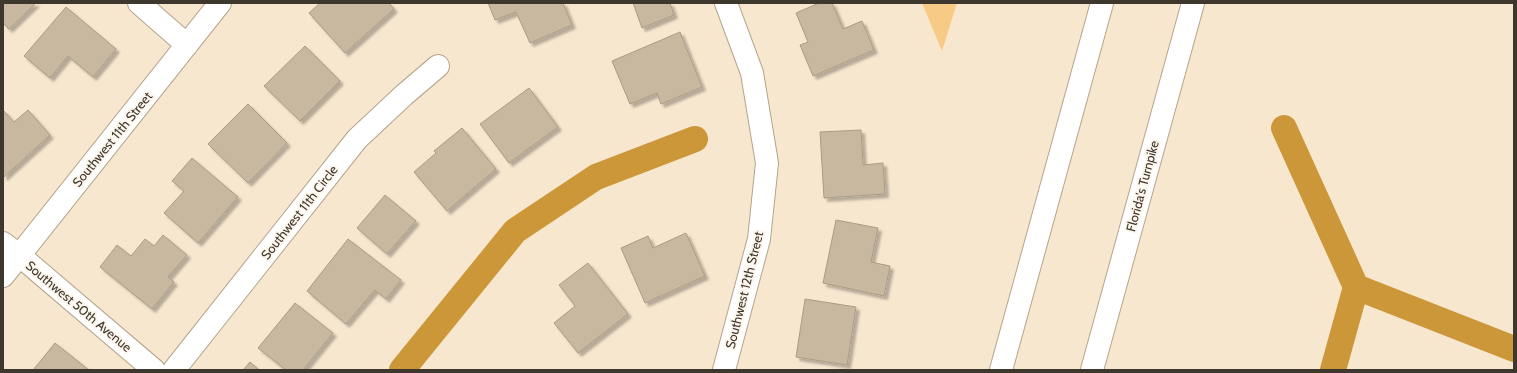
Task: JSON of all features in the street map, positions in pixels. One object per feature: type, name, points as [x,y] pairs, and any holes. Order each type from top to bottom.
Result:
[{"type":"main road","points":[[139,3],[187,45]]},
{"type":"main road","name":"Southwest 11th Street","points":[[3,276],[11,249],[187,45],[220,3]]},
{"type":"main road","name":"Southwest 12th Street","points":[[724,370],[759,239],[767,163],[752,73],[726,3]]},
{"type":"main road","points":[[1001,370],[1102,3]]},
{"type":"main road","name":"Florida's Turnpike","points":[[1092,370],[1193,3]]},
{"type":"main road","name":"Southwest 11th Circle","points":[[174,370],[357,139],[404,95],[438,66]]},
{"type":"main road","name":"Southwest 50th Avenue","points":[[11,249],[154,370]]},
{"type":"shaded area","points":[[922,3],[957,3],[942,51]]},
{"type":"building","points":[[3,3],[36,3],[9,29],[3,23]]},
{"type":"building","points":[[320,3],[389,3],[394,9],[345,53],[309,13]]},
{"type":"building","points":[[488,3],[563,3],[572,25],[530,43],[516,12],[495,20]]},
{"type":"building","points":[[633,3],[670,3],[674,15],[642,28]]},
{"type":"building","points":[[819,3],[832,3],[843,29],[862,21],[874,50],[813,76],[800,45],[808,42],[796,13]]},
{"type":"building","points":[[66,7],[116,49],[93,77],[68,56],[50,78],[24,56]]},
{"type":"building","points":[[680,32],[702,87],[661,104],[657,93],[630,104],[612,61]]},
{"type":"building","points":[[305,46],[340,81],[300,121],[264,86]]},
{"type":"building","points":[[529,88],[558,127],[509,163],[480,124]]},
{"type":"building","points":[[248,104],[287,143],[248,183],[208,144]]},
{"type":"building","points":[[3,110],[14,122],[28,110],[50,135],[4,177],[3,175]]},
{"type":"building","points":[[462,128],[496,169],[447,211],[414,172],[436,153],[434,151]]},
{"type":"building","points":[[861,130],[863,165],[883,163],[885,194],[824,198],[820,132]]},
{"type":"building","points":[[192,158],[238,197],[198,243],[164,213],[184,191],[172,181]]},
{"type":"building","points":[[385,195],[416,221],[387,254],[357,228]]},
{"type":"building","points":[[836,220],[878,228],[871,262],[890,266],[884,296],[823,283]]},
{"type":"building","points":[[686,233],[705,276],[645,303],[621,248],[648,236],[653,248]]},
{"type":"building","points":[[163,235],[187,255],[168,277],[174,282],[152,309],[100,267],[117,245],[131,256],[145,239],[154,246]]},
{"type":"building","points":[[348,239],[401,280],[386,299],[375,290],[346,324],[307,291]]},
{"type":"building","points":[[588,263],[628,314],[578,353],[554,323],[575,306],[559,285]]},
{"type":"building","points":[[805,299],[856,307],[847,365],[796,357]]},
{"type":"building","points":[[295,303],[333,333],[303,370],[286,370],[258,348]]},
{"type":"building","points":[[55,343],[89,370],[33,370]]},
{"type":"building","points":[[250,362],[259,370],[243,370]]},
{"type":"waterway","points":[[1284,128],[1356,287],[1514,349]]},
{"type":"waterway","points":[[402,370],[515,231],[596,177],[695,139]]},
{"type":"waterway","points":[[1333,370],[1356,287]]}]
